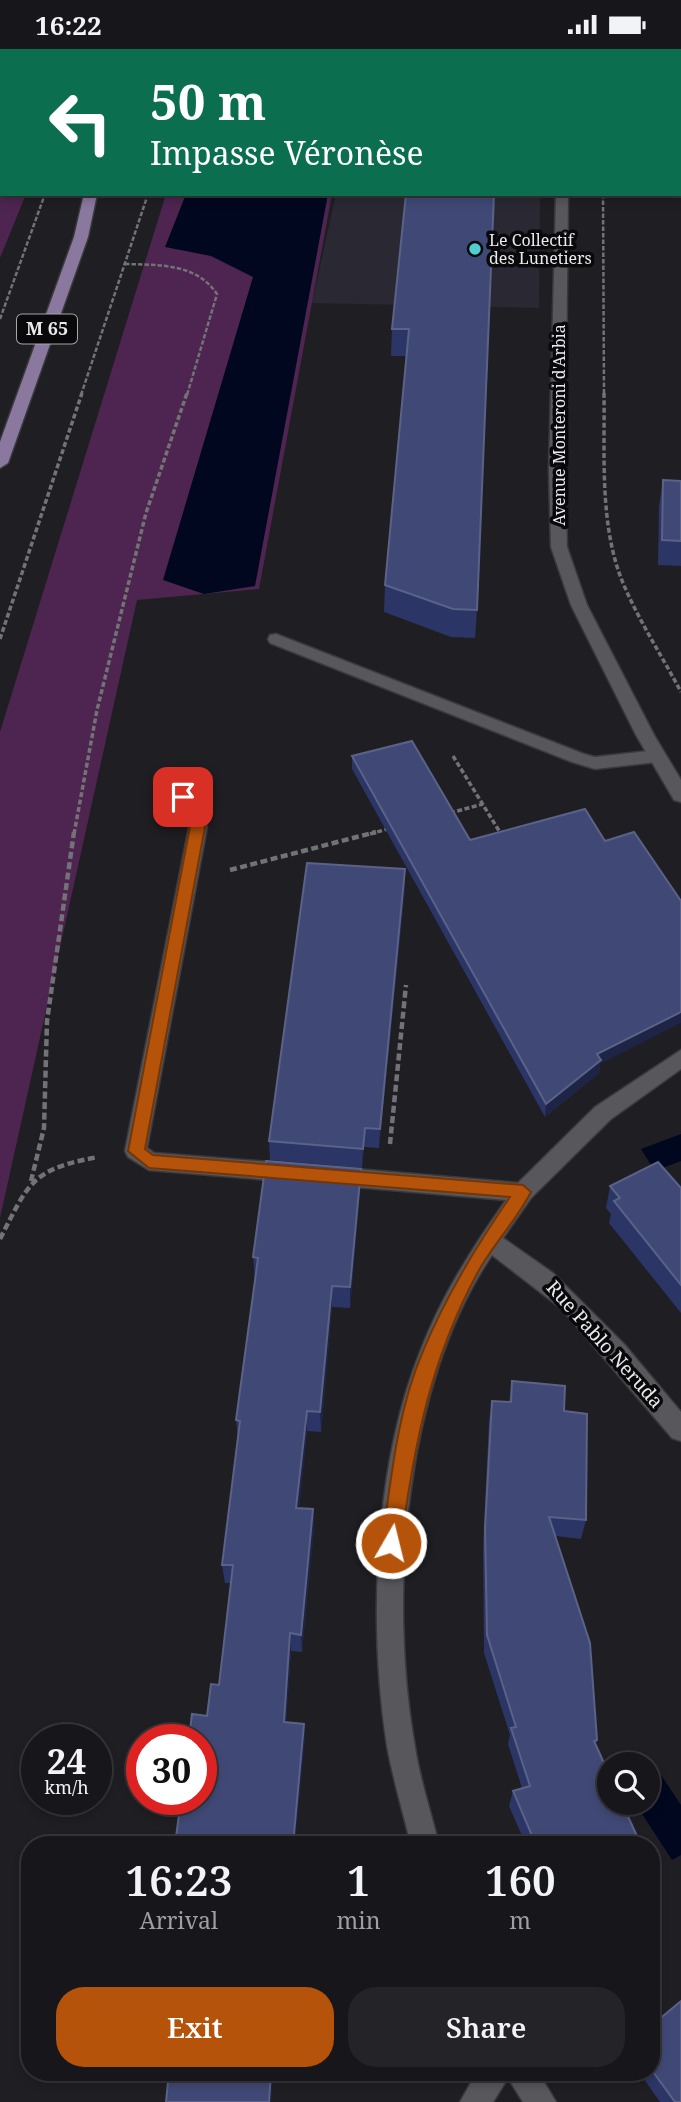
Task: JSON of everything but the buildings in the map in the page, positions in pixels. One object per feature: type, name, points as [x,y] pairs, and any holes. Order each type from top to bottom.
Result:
[{"type":"main road","name":"M 65","points":[[0,463],[81,237],[91,196]]},
{"type":"street","name":"Avenue Monteroni d'Arbia","points":[[562,196],[557,470],[559,547],[579,605],[681,796]]},
{"type":"street","points":[[276,639],[586,761],[595,763],[657,755]]},
{"type":"street","points":[[170,787],[195,808],[198,827],[136,1151],[149,1161],[523,1192]]},
{"type":"street","points":[[423,1836],[401,1747],[393,1673],[391,1543],[405,1446],[431,1353],[472,1266],[523,1192],[603,1112],[681,1058]]},
{"type":"street","name":"Rue Pablo Neruda","points":[[489,1241],[524,1261],[565,1294],[681,1430]]},
{"type":"street","points":[[475,2102],[489,2081]]},
{"type":"street","points":[[526,2081],[541,2102]]},
{"type":"path","points":[[0,319],[44,196]]},
{"type":"path","points":[[0,639],[147,196]]},
{"type":"path","points":[[603,196],[605,487],[611,540],[623,583],[681,692]]},
{"type":"path","points":[[0,1239],[31,1181],[44,1128],[47,1021],[66,873],[97,710],[146,513],[201,353],[217,294],[210,280],[191,271],[168,266],[125,264]]},
{"type":"path","points":[[453,756],[505,840]]},
{"type":"path","points":[[443,815],[483,804]]},
{"type":"path","points":[[188,881],[402,825]]},
{"type":"path","points":[[386,1181],[406,985]]},
{"type":"path","points":[[31,1181],[56,1164],[136,1151]]},
{"type":"shaded area","points":[[0,196],[25,196],[0,258]]},
{"type":"shaded area","points":[[165,196],[332,196],[259,589],[137,600],[0,1218],[0,732]]},
{"type":"shaded area","points":[[336,196],[540,196],[539,308],[312,303]]},
{"type":"water","points":[[185,196],[328,196],[255,586],[204,594],[163,580],[253,277],[211,256],[165,247]]},
{"type":"water","points":[[681,1134],[681,1161],[655,1171],[641,1149]]},
{"type":"water","points":[[660,1774],[681,1805],[681,1855],[672,1860],[660,1842],[660,1836],[656,1836],[643,1815],[660,1815]]},
{"type":"place","name":"Le Collectif des Lunetiers","points":[[475,249]]},
{"type":"route","points":[[183,797],[195,808],[198,827],[136,1151],[149,1161],[523,1192],[472,1266],[431,1353],[405,1446],[391,1543]]}]
